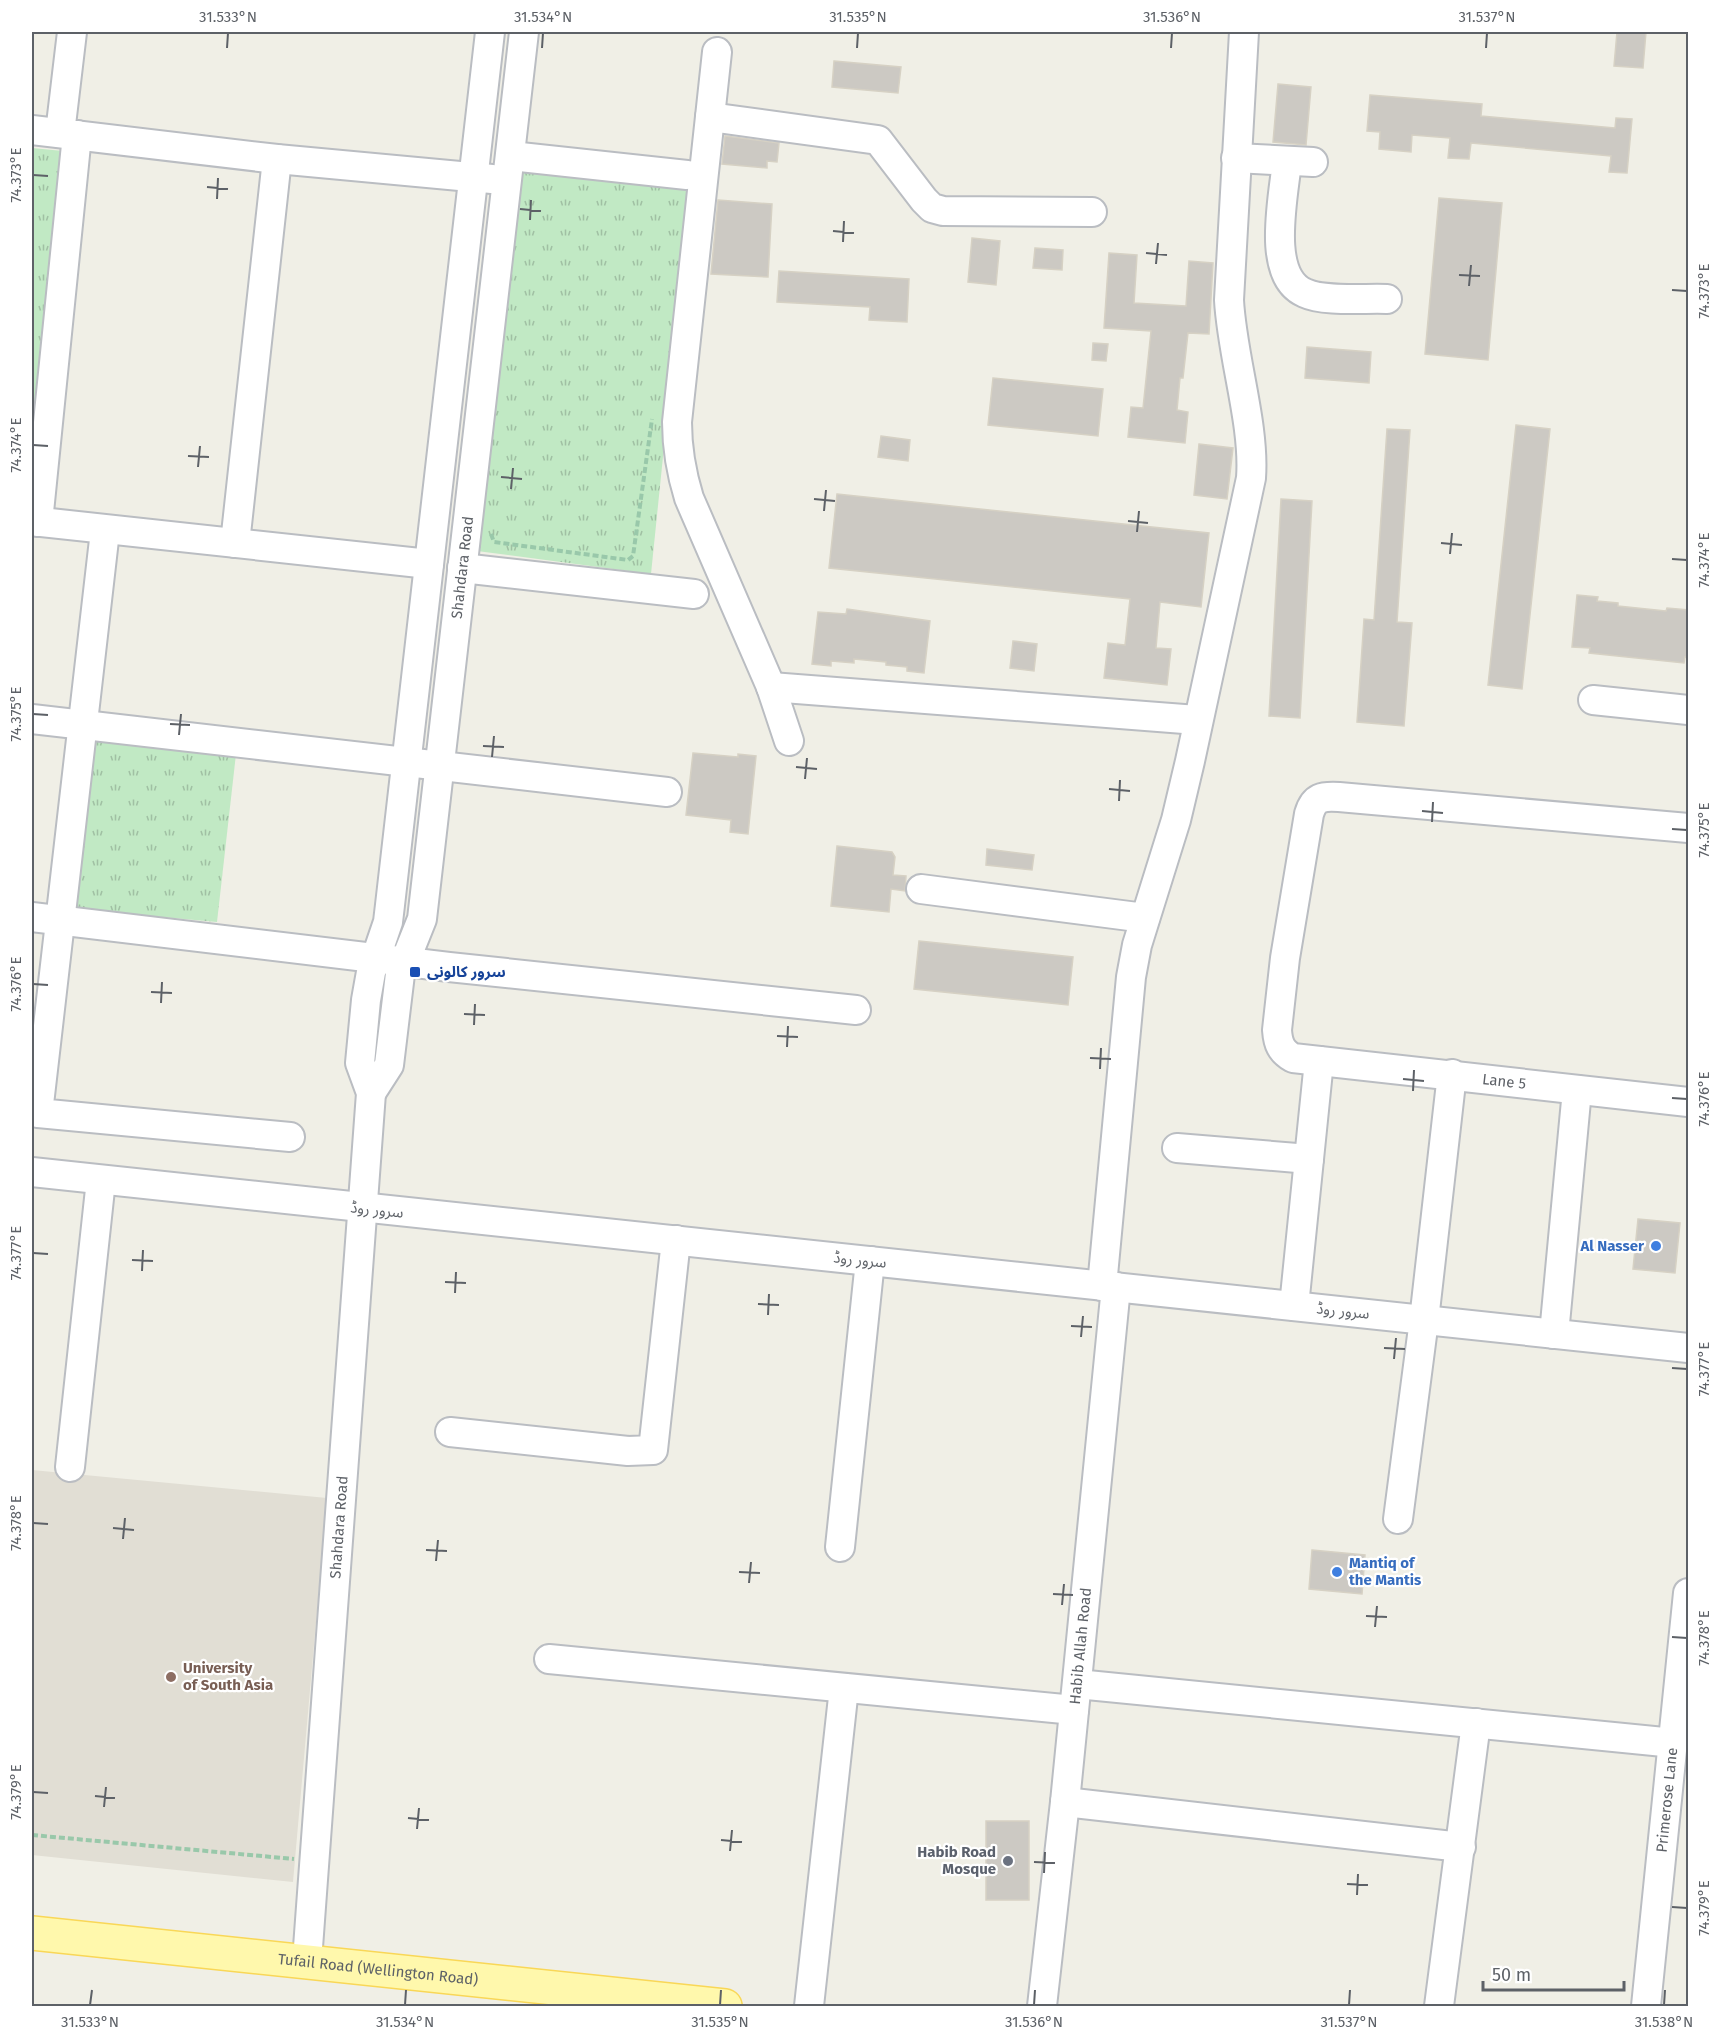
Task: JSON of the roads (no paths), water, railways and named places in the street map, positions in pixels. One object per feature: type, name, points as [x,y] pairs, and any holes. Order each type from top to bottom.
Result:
[{"type":"main road","name":"Tufail Road (Wellington Road)","points":[[32,1933],[307,1961],[560,1998],[725,2007]]},
{"type":"street","points":[[72,32],[69,134],[35,522],[429,564]]},
{"type":"street","name":"Shahdara Road","points":[[307,1961],[371,1094],[360,1062],[366,1000],[375,959],[388,922],[490,32]]},
{"type":"street","name":"Shahdara Road","points":[[371,1094],[389,1065],[396,998],[404,962],[422,919],[524,32]]},
{"type":"street","name":"Habib Allah Road","points":[[1042,2007],[1076,1697],[1131,977],[1145,918],[1176,820],[1247,498],[1252,462],[1230,329],[1229,300],[1244,32]]},
{"type":"street","points":[[717,52],[677,422],[677,445],[681,472],[689,498],[771,687],[789,741]]},
{"type":"street","points":[[710,117],[878,140],[924,200],[932,208],[943,211],[1092,212]]},
{"type":"street","points":[[32,130],[276,159],[473,176],[509,168],[687,175]]},
{"type":"street","points":[[1236,158],[1300,161],[1280,256],[1291,284],[1305,293],[1317,296],[1387,299]]},
{"type":"street","points":[[235,543],[276,159]]},
{"type":"street","points":[[105,531],[82,725],[45,918],[35,1113],[290,1137]]},
{"type":"street","points":[[462,568],[694,594]]},
{"type":"street","points":[[771,687],[1197,720]]},
{"type":"street","points":[[1593,700],[1689,710]]},
{"type":"street","points":[[32,719],[667,792]]},
{"type":"street","name":"Lane 5","points":[[1689,828],[1339,796],[1318,797],[1312,802],[1309,814],[1285,958],[1277,1030],[1278,1042],[1284,1052],[1293,1058],[1689,1102]]},
{"type":"street","points":[[921,889],[1145,918]]},
{"type":"street","points":[[45,918],[375,959],[856,1010]]},
{"type":"street","points":[[1294,1306],[1319,1061]]},
{"type":"street","points":[[1398,1519],[1424,1320],[1452,1074]]},
{"type":"street","points":[[1554,1334],[1577,1090]]},
{"type":"street","points":[[1177,1148],[1309,1159]]},
{"type":"street","name":"سرور روڈ","points":[[32,1172],[1689,1348]]},
{"type":"street","points":[[70,1467],[101,1180]]},
{"type":"street","points":[[450,1432],[628,1451],[653,1450],[676,1240]]},
{"type":"street","points":[[840,1547],[870,1262]]},
{"type":"street","name":"Primerose Lane","points":[[1646,2007],[1689,1593]]},
{"type":"street","points":[[549,1659],[844,1688],[1076,1697],[1476,1723],[1674,1743]]},
{"type":"street","points":[[809,2007],[844,1688]]},
{"type":"street","points":[[1439,2007],[1476,1723]]},
{"type":"street","points":[[1065,1802],[1461,1847]]},
{"type":"place","name":"سرور کالونی","points":[[415,972]]},
{"type":"place","name":"Al Nasser","points":[[1656,1246]]},
{"type":"place","name":"Mantiq of the Mantis","points":[[1337,1572]]},
{"type":"place","name":"University of South Asia","points":[[171,1677]]},
{"type":"place","name":"Habib Road Mosque","points":[[1008,1861]]}]
